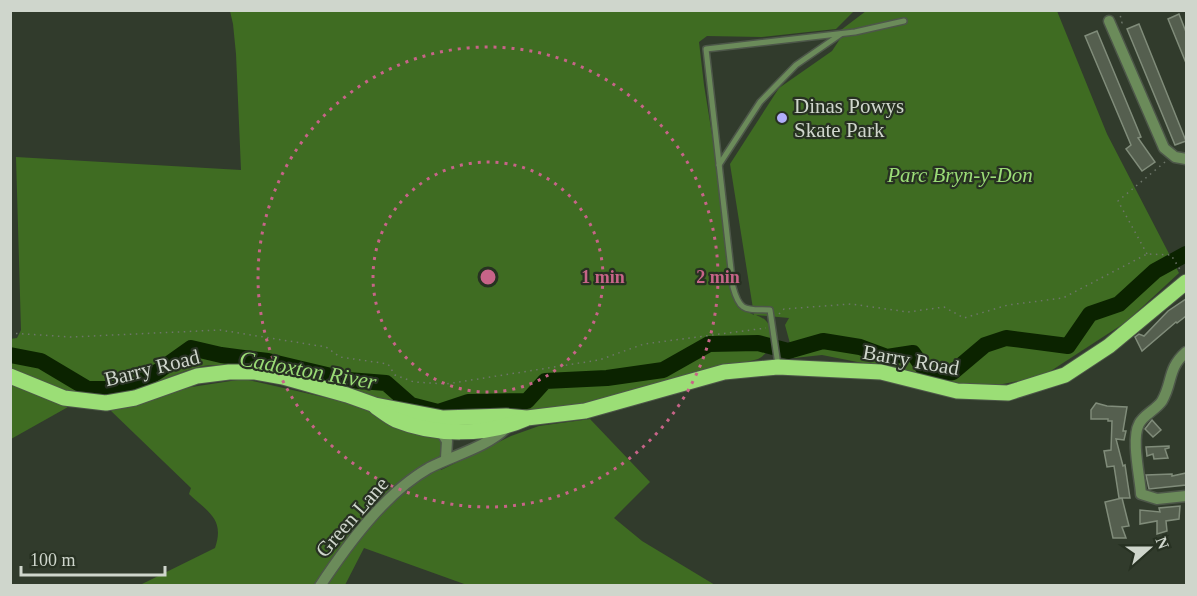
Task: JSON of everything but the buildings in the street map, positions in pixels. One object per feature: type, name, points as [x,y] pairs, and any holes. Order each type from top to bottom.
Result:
[{"type":"main road","name":"Barry Road","points":[[375,405],[393,419],[440,430],[506,416],[527,418],[585,411],[724,372],[778,367],[881,372],[957,391],[1008,393],[1065,375],[1109,346],[1186,282]]},
{"type":"main road","name":"Barry Road","points":[[10,376],[64,398],[106,403],[135,398],[197,376],[255,372],[314,385],[375,405],[470,424],[507,427],[527,418]]},
{"type":"street","points":[[1109,21],[1164,148],[1173,156],[1186,159]]},
{"type":"street","points":[[1186,352],[1173,366],[1170,383],[1162,402],[1139,423],[1136,439],[1141,494],[1156,499],[1186,496]]},
{"type":"street","points":[[470,424],[477,440],[476,447]]},
{"type":"street","name":"Green Lane","points":[[320,585],[343,551],[392,497],[446,458],[476,447],[507,427]]},
{"type":"street","points":[[440,430],[447,441],[446,458]]},
{"type":"lane","points":[[778,367],[770,310],[745,309],[737,302],[733,287],[706,49],[842,33],[904,21]]},
{"type":"lane","points":[[719,165],[760,102],[796,65],[842,33]]},
{"type":"path","points":[[1148,254],[1118,201],[1173,156]]},
{"type":"path","points":[[10,333],[71,337],[220,330],[326,347],[340,357],[388,364],[395,375],[414,382],[446,384],[599,360],[644,344],[772,326],[784,309],[851,304],[908,312],[944,307],[964,318],[1008,305],[1063,298],[1148,254],[1170,255],[1177,264]]},
{"type":"green space","name":"Parc Bryn-y-Don","points":[[230,11],[854,11],[836,29],[762,37],[707,36],[699,42],[720,184],[730,287],[738,307],[754,315],[730,164],[779,88],[832,51],[840,39],[841,30],[866,11],[1057,11],[1107,134],[1179,273],[1126,322],[1043,376],[978,389],[822,355],[794,358],[785,325],[789,318],[756,315],[767,322],[772,332],[772,343],[758,359],[582,406],[528,412],[464,415],[391,402],[354,390],[214,365],[185,371],[136,391],[104,396],[72,392],[11,373],[10,339],[17,338],[21,330],[16,157],[241,170],[236,54]]},
{"type":"green space","points":[[244,379],[358,405],[437,436],[443,442],[443,453],[436,462],[441,470],[511,436],[539,426],[590,419],[650,482],[614,518],[642,541],[715,585],[467,585],[364,548],[345,585],[140,585],[215,548],[218,530],[213,517],[189,494],[191,488],[109,409],[185,388]]},
{"type":"green space","points":[[11,384],[68,407],[11,439]]},
{"type":"waterway","name":"Cadoxton River","points":[[10,355],[41,361],[88,389],[130,389],[191,348],[221,355],[268,361],[348,380],[386,383],[411,405],[438,412],[468,402],[527,401],[545,381],[607,378],[663,370],[709,344],[758,343],[788,351],[823,341],[860,347],[887,357],[913,353],[929,376],[953,372],[985,345],[1006,338],[1068,346],[1090,314],[1119,304],[1155,271],[1186,254]]},
{"type":"place","name":"Dinas Powys Skate Park","points":[[782,118]]}]
